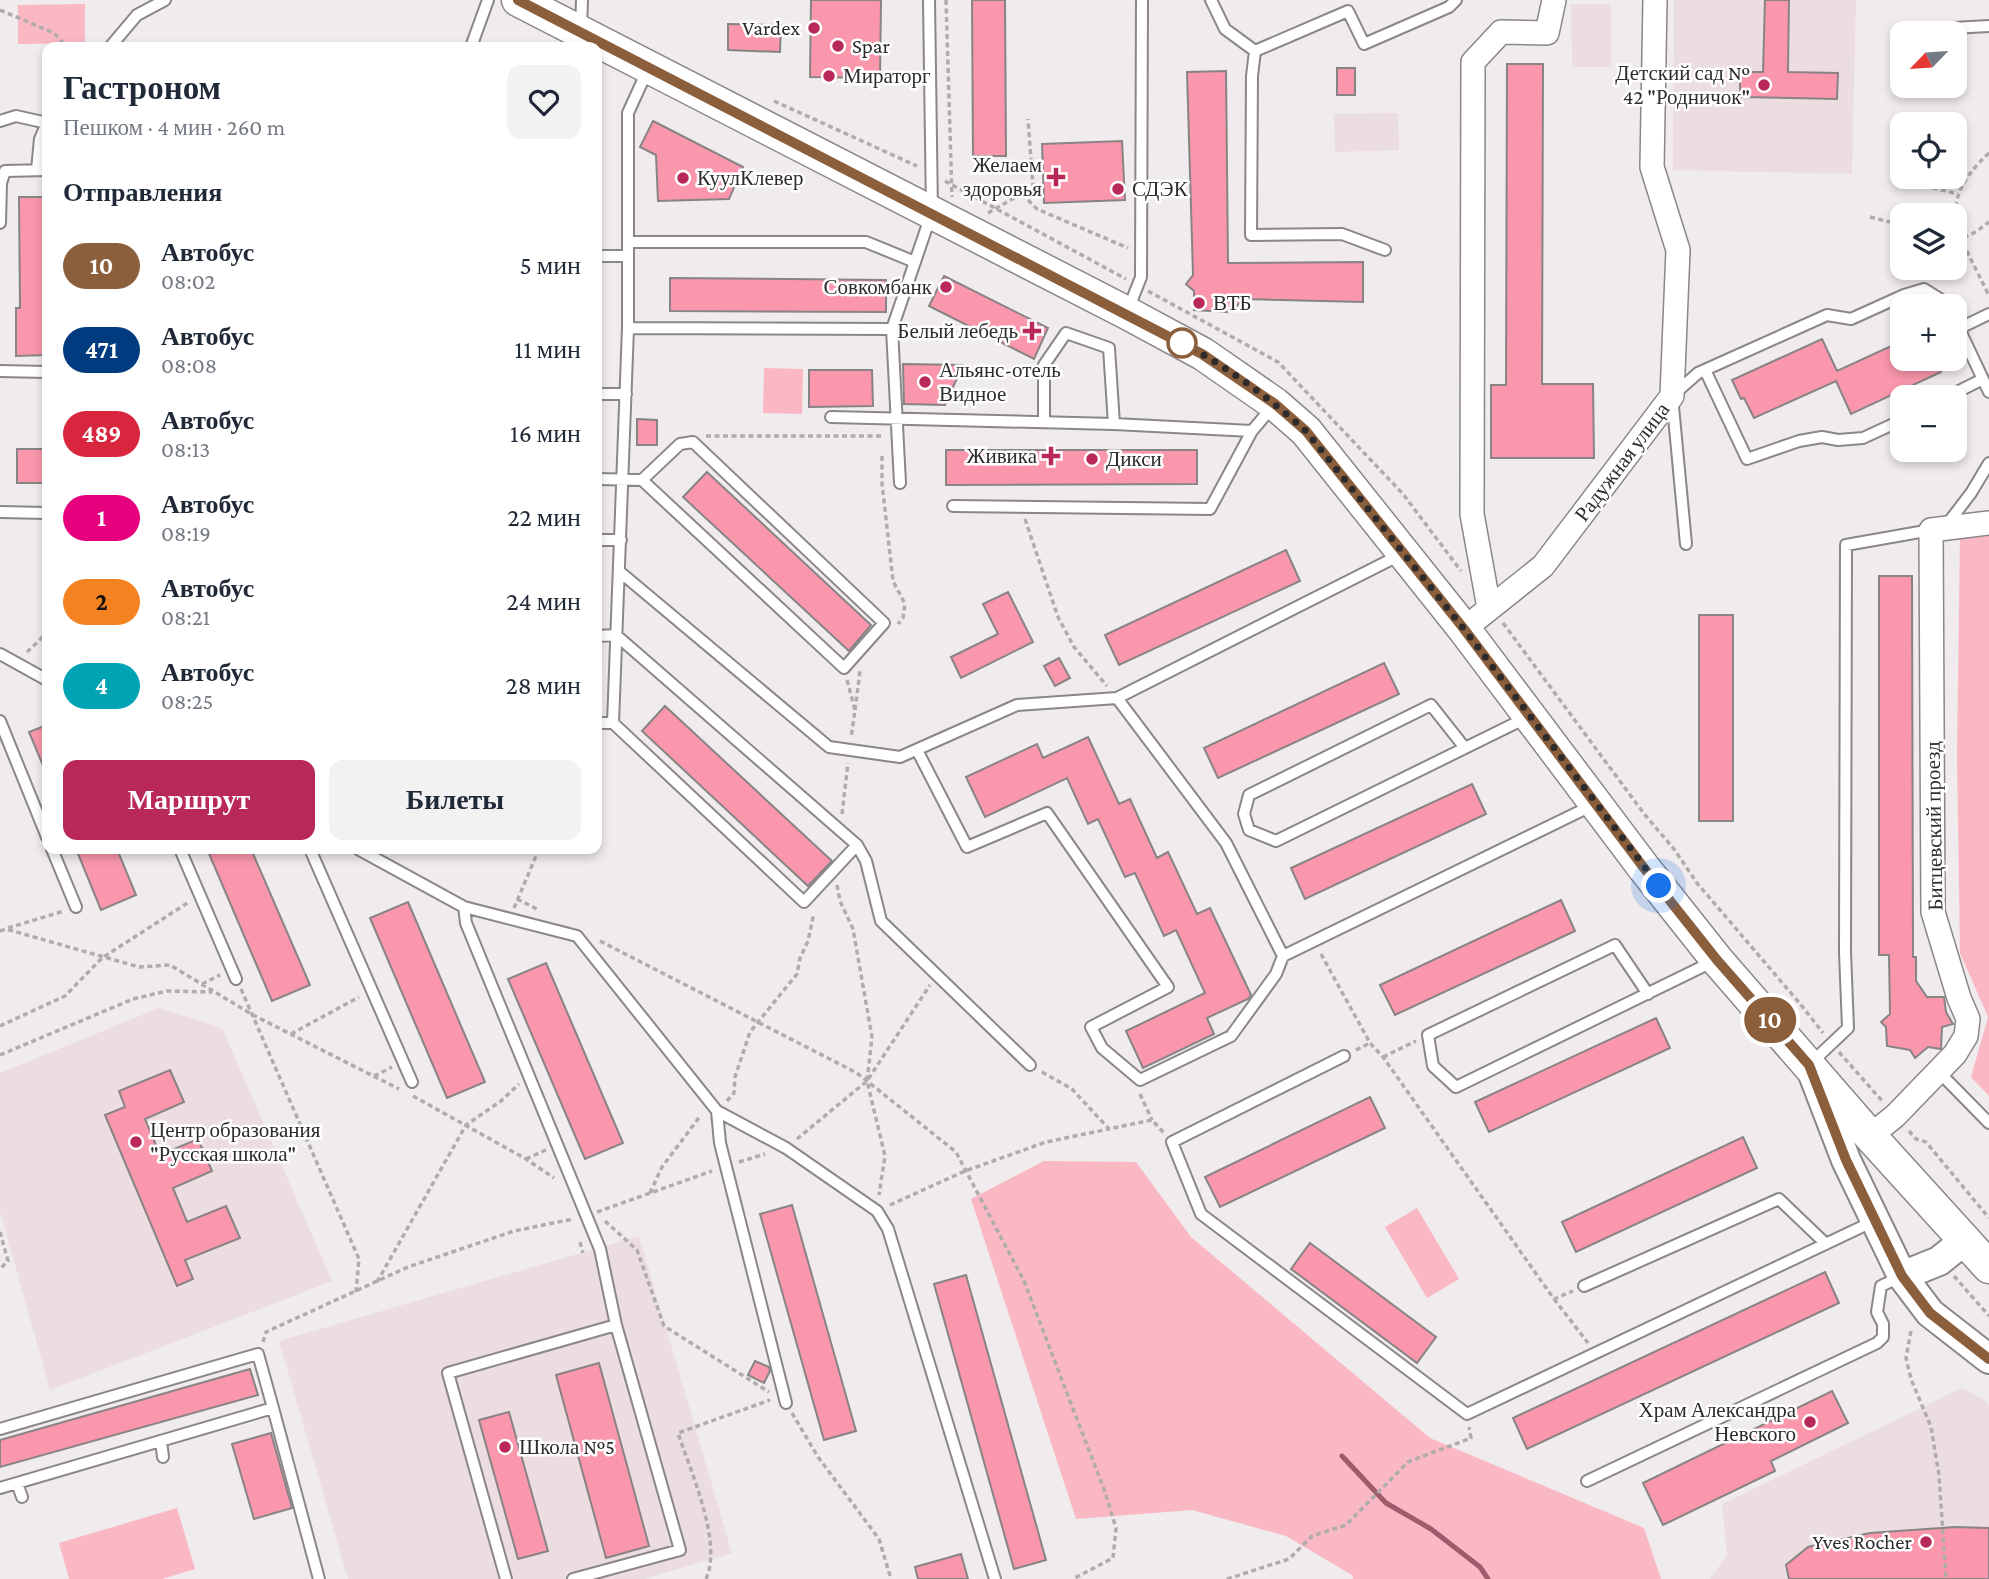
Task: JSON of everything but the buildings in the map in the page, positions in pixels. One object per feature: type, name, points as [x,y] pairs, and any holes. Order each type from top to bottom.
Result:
[{"type":"main road","points":[[517,0],[598,42]]},
{"type":"main road","points":[[602,44],[648,68],[956,207],[1132,299],[1202,354],[1275,404],[1306,431],[1464,629],[1595,804],[1717,960],[1820,1055],[1870,1136],[1989,1267]]},
{"type":"street","points":[[1489,608],[1472,514],[1473,62],[1502,33],[1547,33],[1554,0]]},
{"type":"street","name":"Радужная улица","points":[[1464,629],[1543,566],[1672,396],[1678,250],[1652,167],[1655,0]]},
{"type":"street","points":[[1937,530],[1989,523]]},
{"type":"street","name":"Битцевский проезд","points":[[1870,1136],[1895,1116],[1955,1054],[1966,1035],[1968,1019],[1933,912],[1937,530]]},
{"type":"street","points":[[1820,1055],[1846,1160],[1902,1276],[1930,1313],[1989,1359]]},
{"type":"street","points":[[1846,1160],[1851,1151],[1870,1136]]},
{"type":"street","points":[[1902,1276],[1939,1261],[1964,1241]]},
{"type":"lane","points":[[114,42],[137,15],[165,0]]},
{"type":"lane","points":[[473,42],[488,0]]},
{"type":"lane","points":[[581,33],[582,0]]},
{"type":"lane","points":[[900,483],[892,329],[915,262],[956,207],[931,174],[929,0]]},
{"type":"lane","points":[[1132,299],[1141,277],[1142,0]]},
{"type":"lane","points":[[1211,0],[1225,29],[1255,51]]},
{"type":"lane","points":[[1255,51],[1348,11],[1364,44],[1449,7],[1456,0]]},
{"type":"lane","points":[[1967,27],[1989,26]]},
{"type":"lane","points":[[1255,51],[1252,76],[1251,235],[1342,234],[1385,250]]},
{"type":"lane","points":[[613,723],[628,328],[628,113],[648,68]]},
{"type":"lane","points":[[0,121],[16,116],[42,122]]},
{"type":"lane","points":[[0,223],[1,183],[5,171],[42,170],[42,134]]},
{"type":"lane","points":[[628,242],[866,242],[915,262]]},
{"type":"lane","points":[[602,256],[628,256]]},
{"type":"lane","points":[[1907,294],[1923,289],[1932,294]]},
{"type":"lane","points":[[1686,544],[1672,396],[1698,373],[1827,315],[1852,319],[1890,301]]},
{"type":"lane","points":[[1967,321],[1989,314]]},
{"type":"lane","points":[[628,328],[892,329]]},
{"type":"lane","points":[[1044,422],[1044,365],[1066,333],[1109,348],[1114,424]]},
{"type":"lane","points":[[1967,345],[1989,392]]},
{"type":"lane","points":[[1705,370],[1747,459],[1799,441],[1822,437],[1838,440],[1863,438],[1890,425]]},
{"type":"lane","points":[[0,372],[42,372]]},
{"type":"lane","points":[[1967,387],[1983,379]]},
{"type":"lane","points":[[602,394],[626,394]]},
{"type":"lane","points":[[953,506],[1210,509],[1252,431],[1275,404]]},
{"type":"lane","points":[[831,417],[1114,424],[1252,431]]},
{"type":"lane","points":[[602,479],[642,480],[844,668],[884,622],[692,442],[680,444],[642,480]]},
{"type":"lane","points":[[1820,1055],[1848,1028],[1845,952],[1846,545],[1937,530],[1971,493],[1989,463]]},
{"type":"lane","points":[[0,512],[42,513]]},
{"type":"lane","points":[[602,540],[621,540]]},
{"type":"lane","points":[[620,572],[829,747],[900,757],[1017,705],[1117,698],[1404,553]]},
{"type":"lane","points":[[602,636],[616,635],[857,845],[866,861],[881,921],[1030,1065]]},
{"type":"lane","points":[[0,654],[42,677]]},
{"type":"lane","points":[[1117,698],[1226,843],[1283,956]]},
{"type":"lane","points":[[1465,748],[1431,705],[1249,795],[1244,814],[1249,830],[1276,841],[1465,748],[1529,716]]},
{"type":"lane","points":[[0,721],[42,825]]},
{"type":"lane","points":[[602,723],[613,723],[804,902],[857,845]]},
{"type":"lane","points":[[917,750],[967,847],[1046,813],[1168,987],[1091,1027],[1102,1048],[1140,1080],[1231,1037],[1276,974],[1283,956],[1595,804]]},
{"type":"lane","points":[[54,854],[76,907]]},
{"type":"lane","points":[[182,854],[234,974]]},
{"type":"lane","points":[[312,854],[412,1082]]},
{"type":"lane","points":[[367,854],[464,907],[577,936],[717,1111],[786,1148],[877,1211],[888,1229],[995,1579]]},
{"type":"lane","points":[[464,907],[466,923],[600,1249],[616,1325],[680,1549],[573,1579]]},
{"type":"lane","points":[[1648,994],[1615,944],[1428,1035],[1433,1066],[1456,1087],[1648,994],[1717,960]]},
{"type":"lane","points":[[1344,1056],[1172,1142],[1201,1214],[1467,1414],[1875,1220]]},
{"type":"lane","points":[[1938,1071],[1989,1123]]},
{"type":"lane","points":[[717,1111],[725,1166],[786,1403]]},
{"type":"lane","points":[[1584,1286],[1779,1199],[1826,1244]]},
{"type":"lane","points":[[1587,1481],[1877,1343],[1883,1337],[1884,1324],[1877,1312],[1881,1286],[1902,1276]]},
{"type":"lane","points":[[506,1579],[448,1373],[616,1325]]},
{"type":"lane","points":[[0,1429],[258,1354],[318,1579]]},
{"type":"lane","points":[[0,1488],[273,1408]]},
{"type":"lane","points":[[161,1441],[163,1457]]},
{"type":"lane","points":[[17,1483],[22,1497]]},
{"type":"path","points":[[946,0],[952,185],[956,207],[990,214],[1032,187],[1028,119]]},
{"type":"path","points":[[0,10],[54,33],[62,42]]},
{"type":"path","points":[[762,96],[896,155],[997,209],[1132,299],[1278,362],[1396,486],[1467,579]]},
{"type":"path","points":[[1955,203],[1960,187],[1976,165],[1989,153]]},
{"type":"path","points":[[1937,189],[1958,194]]},
{"type":"path","points":[[1022,194],[1037,209],[1141,254]]},
{"type":"path","points":[[1870,216],[1890,222]]},
{"type":"path","points":[[1967,236],[1989,222]]},
{"type":"path","points":[[1967,248],[1989,296]]},
{"type":"path","points":[[692,442],[704,436],[882,436],[883,483],[893,581],[905,604],[903,618],[895,628]]},
{"type":"path","points":[[1021,507],[1058,617],[1074,647],[1117,698]]},
{"type":"path","points":[[1489,608],[1507,626],[1697,883],[1802,1006],[1820,1055],[1895,1116],[1916,1139],[1926,1142],[1989,1218]]},
{"type":"path","points":[[15,663],[42,637]]},
{"type":"path","points":[[855,710],[860,670]]},
{"type":"path","points":[[509,918],[537,854]]},
{"type":"path","points":[[834,869],[840,901],[853,929],[872,1037],[867,1081],[885,1156],[877,1211]]},
{"type":"path","points":[[650,1193],[662,1167],[703,1112],[717,1111],[734,1093],[735,1077],[750,1032],[797,974],[814,918],[815,890]]},
{"type":"path","points":[[0,1026],[65,996],[102,958],[200,895]]},
{"type":"path","points":[[517,899],[542,911]]},
{"type":"path","points":[[0,931],[76,907]]},
{"type":"path","points":[[6,929],[139,967],[170,965],[253,1015],[420,1099],[561,1182]]},
{"type":"path","points":[[590,936],[858,1073],[956,1152],[1024,1281],[1105,1492],[1116,1528],[1113,1558],[1073,1579]]},
{"type":"path","points":[[1314,941],[1370,1043],[1384,1057],[1554,1298],[1596,1353]]},
{"type":"path","points":[[201,984],[234,974],[359,1259],[356,1292]]},
{"type":"path","points":[[706,1579],[711,1559],[710,1530],[678,1433],[777,1397],[664,1326],[637,1250],[596,1213],[725,1166],[786,1148],[867,1081],[937,975]]},
{"type":"path","points":[[290,1034],[372,990]]},
{"type":"path","points":[[0,1055],[133,999],[167,991],[215,992]]},
{"type":"path","points":[[1384,1057],[1428,1035]]},
{"type":"path","points":[[1030,1065],[1072,1089],[1109,1129]]},
{"type":"path","points":[[376,1283],[466,1125],[501,1101],[528,1075]]},
{"type":"path","points":[[1140,1098],[1152,1120],[1172,1142]]},
{"type":"path","points":[[877,1211],[965,1171],[1046,1142],[1152,1120]]},
{"type":"path","points":[[526,1159],[557,1146]]},
{"type":"path","points":[[258,1354],[266,1332],[408,1267],[514,1231],[586,1216]]},
{"type":"path","points":[[0,1232],[8,1261],[0,1269]]},
{"type":"path","points":[[1951,1273],[1989,1316]]},
{"type":"path","points":[[1554,1298],[1584,1286]]},
{"type":"path","points":[[1911,1331],[1906,1358],[1911,1379],[1931,1427],[1939,1475],[1946,1579]]},
{"type":"path","points":[[786,1403],[818,1457],[879,1539],[891,1579]]},
{"type":"path","points":[[1227,1579],[1289,1559],[1312,1536],[1346,1525],[1408,1461],[1471,1438],[1467,1414]]},
{"type":"shaded area","name":"Детский сад № 42 \"Родничок\"","points":[[1674,0],[1856,0],[1852,174],[1673,170]]},
{"type":"shaded area","points":[[85,4],[85,42],[18,44],[18,5]]},
{"type":"shaded area","points":[[1571,4],[1611,4],[1611,67],[1572,67]]},
{"type":"shaded area","points":[[1398,113],[1399,150],[1335,152],[1334,114]]},
{"type":"shaded area","points":[[764,368],[803,369],[802,414],[763,413]]},
{"type":"shaded area","points":[[1960,534],[1989,534],[1989,1096],[1971,1077],[1988,1017],[1960,953],[1957,756]]},
{"type":"shaded area","name":"Центр образования \"Русская школа\"","points":[[159,1008],[222,1028],[332,1281],[50,1390],[0,1211],[0,1073]]},
{"type":"shaded area","points":[[1044,1161],[1136,1162],[1191,1237],[1430,1438],[1644,1528],[1661,1579],[1353,1579],[1352,1575],[1286,1536],[1192,1510],[1076,1519],[971,1199]]},
{"type":"shaded area","points":[[1417,1208],[1459,1279],[1427,1298],[1385,1227]]},
{"type":"shaded area","name":"Школа №5","points":[[639,1236],[732,1553],[644,1579],[348,1579],[279,1341]]},
{"type":"shaded area","points":[[1962,1388],[1989,1405],[1989,1579],[1710,1579],[1727,1555],[1722,1504]]},
{"type":"shaded area","points":[[177,1508],[195,1569],[162,1579],[69,1579],[59,1543]]},
{"type":"waterway","points":[[1342,1456],[1386,1503],[1431,1529],[1480,1567],[1488,1579]]},
{"type":"bus line","name":"10","points":[[518,0],[598,42]]},
{"type":"bus line","name":"10","points":[[602,44],[932,212],[1202,354],[1275,404],[1306,431],[1464,629],[1644,868],[1717,960],[1809,1065],[1846,1160],[1902,1276],[1930,1313],[1989,1359]]},
{"type":"place","name":"Vardex","points":[[814,28]]},
{"type":"place","name":"Spar","points":[[838,46]]},
{"type":"place","name":"Мираторг","points":[[829,76]]},
{"type":"place","name":"Детский сад № 42 \"Родничок\"","points":[[1764,85]]},
{"type":"place","name":"Желаем здоровья","points":[[1056,177]]},
{"type":"place","name":"КуулКлевер","points":[[683,178]]},
{"type":"place","name":"СДЭК","points":[[1118,189]]},
{"type":"place","name":"Совкомбанк","points":[[946,287]]},
{"type":"place","name":"ВТБ","points":[[1199,303]]},
{"type":"place","name":"Белый лебедь","points":[[1032,331]]},
{"type":"place","name":"Альянс-отель Видное","points":[[925,382]]},
{"type":"place","name":"Живика","points":[[1051,456]]},
{"type":"place","name":"Дикси","points":[[1092,459]]},
{"type":"place","name":"Центр образования \"Русская школа\"","points":[[136,1142]]},
{"type":"place","name":"Храм Александра Невского","points":[[1810,1422]]},
{"type":"place","name":"Школа №5","points":[[505,1447]]},
{"type":"place","name":"Yves Rocher","points":[[1926,1542]]},
{"type":"route","points":[[1182,343],[1275,404],[1306,431],[1464,629],[1659,886]]}]
